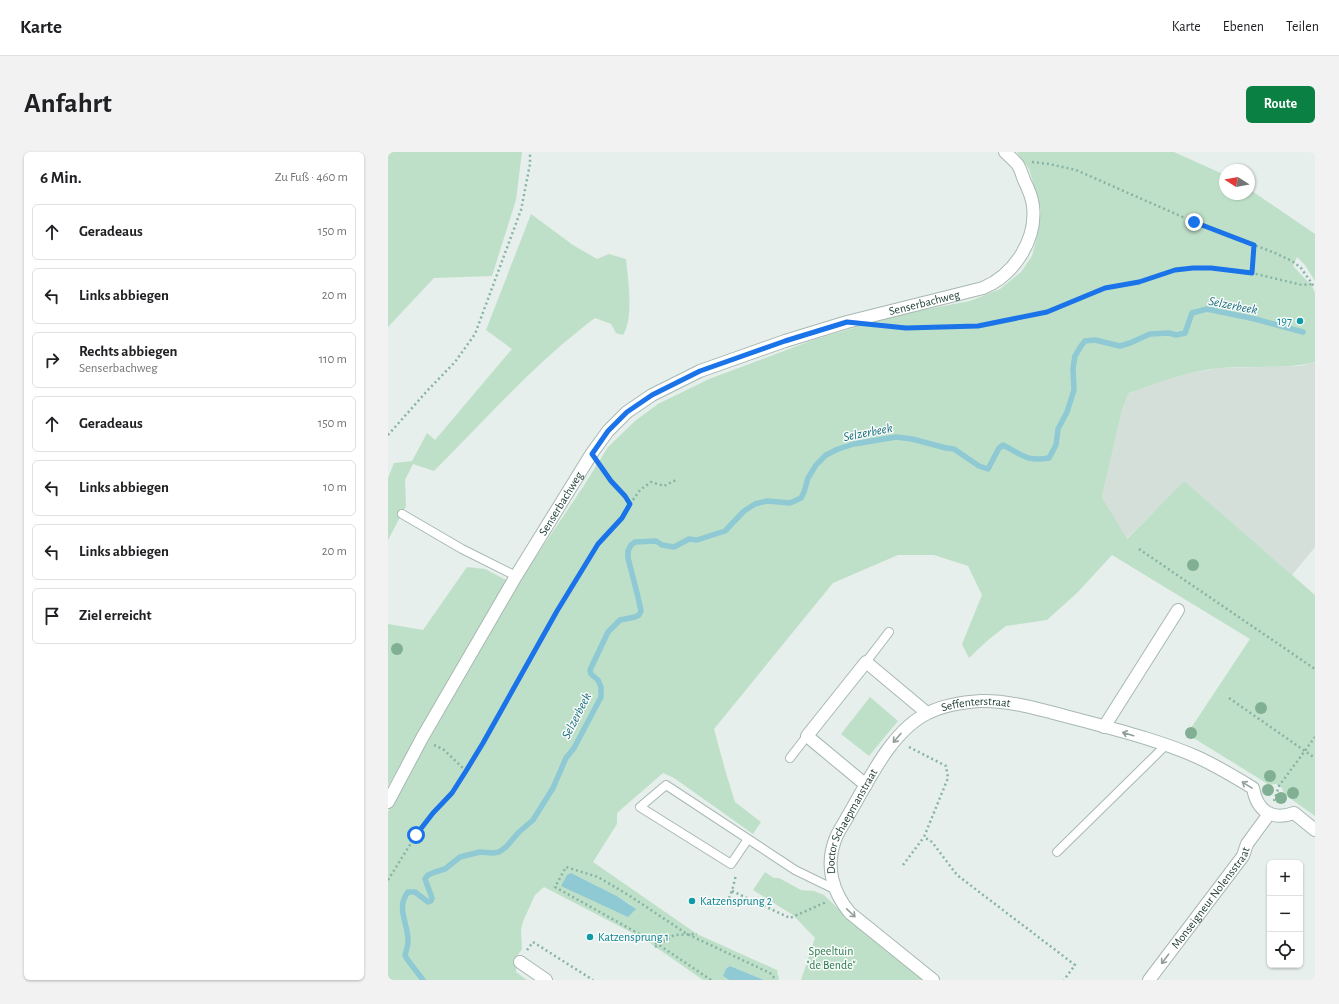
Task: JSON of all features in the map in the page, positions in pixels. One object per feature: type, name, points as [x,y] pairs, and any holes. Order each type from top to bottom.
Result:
[{"type":"street","name":"Senserbachweg","points":[[388,802],[422,738],[516,576],[608,431],[627,412],[652,395],[700,371],[785,341],[847,322],[983,288],[994,283],[1006,274],[1018,259],[1031,236],[1033,207],[1028,188],[1018,166],[1005,152]]},
{"type":"street","points":[[1104,727],[1178,610]]},
{"type":"street","points":[[866,662],[807,736],[866,785]]},
{"type":"street","name":"Seffenterstraat","points":[[866,662],[927,713],[960,704],[982,701],[1006,703],[1057,714],[1166,744],[1198,757],[1253,788],[1257,803],[1269,814]]},
{"type":"street","name":"Doctor Schaepmanstraat","points":[[927,713],[905,730],[889,747],[866,785],[835,839],[831,854],[831,873],[834,889],[841,903],[850,913],[933,980]]},
{"type":"street","points":[[1269,814],[1285,817],[1294,813],[1315,830]]},
{"type":"street","name":"Monseigneur Nolensstraat","points":[[1149,980],[1243,856],[1247,844],[1269,814]]},
{"type":"street","points":[[520,962],[546,980]]},
{"type":"lane","points":[[402,514],[462,549],[516,576]]},
{"type":"lane","points":[[866,662],[889,632]]},
{"type":"lane","points":[[790,758],[807,736]]},
{"type":"lane","points":[[1057,852],[1166,744]]},
{"type":"lane","points":[[748,839],[731,864],[640,807],[666,785],[748,839],[795,870],[834,889]]},
{"type":"path","points":[[388,435],[455,362],[475,334],[521,210],[530,164],[530,152]]},
{"type":"path","points":[[1018,166],[1030,162],[1049,164],[1076,170],[1194,222],[1292,261],[1301,268],[1315,288]]},
{"type":"path","points":[[1252,273],[1254,245]]},
{"type":"path","points":[[891,326],[906,328],[978,326],[1047,312],[1105,288],[1139,282],[1175,270],[1193,268],[1226,269],[1252,273],[1302,285],[1313,284]]},
{"type":"path","points":[[592,454],[611,481],[625,496],[630,504]]},
{"type":"path","points":[[388,880],[416,835],[433,813],[452,793],[466,771],[594,549],[622,518],[640,490],[651,482],[664,486],[676,480]]},
{"type":"path","points":[[1139,549],[1315,669]]},
{"type":"path","points":[[1229,698],[1315,758]]},
{"type":"path","points":[[1269,814],[1279,786],[1315,737]]},
{"type":"path","points":[[422,738],[443,749],[466,771]]},
{"type":"path","points":[[896,740],[946,766],[948,778],[924,837],[903,865]]},
{"type":"path","points":[[924,837],[932,842],[957,875],[1075,966],[1064,980]]},
{"type":"path","points":[[729,898],[738,869],[731,864]]},
{"type":"path","points":[[711,980],[659,945],[555,887],[566,867],[598,877],[630,896],[687,934],[770,973],[776,980]]},
{"type":"path","points":[[732,891],[790,918],[824,903]]},
{"type":"path","points":[[655,947],[674,935],[696,934]]},
{"type":"path","points":[[520,962],[532,942],[593,980]]},
{"type":"shaded area","points":[[1315,362],[1315,547],[1292,575],[1184,482],[1126,539],[1102,497],[1122,410],[1129,393],[1173,376],[1220,368],[1300,366]]},
{"type":"green space","points":[[388,152],[522,152],[516,200],[492,276],[434,278],[388,327]]},
{"type":"green space","points":[[1017,152],[1174,152],[1219,172],[1219,200],[1255,200],[1255,193],[1315,234],[1315,281],[1305,265],[1297,257],[1293,266],[1312,286],[1315,293],[1315,362],[1280,367],[1232,367],[1208,369],[1174,378],[1129,393],[1122,410],[1102,497],[1127,539],[1184,481],[1315,595],[1315,816],[1284,794],[1282,788],[1276,784],[1269,785],[1187,734],[1250,639],[1112,555],[1078,592],[1047,620],[1006,626],[969,658],[962,644],[982,595],[968,566],[934,555],[898,555],[833,583],[714,729],[735,802],[761,822],[753,834],[674,778],[663,773],[617,813],[617,824],[593,862],[697,934],[777,970],[779,980],[764,980],[730,966],[723,976],[729,980],[703,980],[644,939],[544,887],[535,895],[521,929],[522,949],[517,956],[516,972],[527,980],[388,980],[388,812],[403,782],[524,574],[583,487],[608,447],[635,421],[658,404],[709,379],[813,340],[901,314],[970,301],[1000,289],[1021,272],[1032,256],[1038,233],[1041,211],[1029,169]],"holes":[[[571,873],[617,896],[636,908]]]},
{"type":"green space","points":[[531,214],[573,245],[597,259],[609,254],[626,259],[629,309],[626,328],[623,335],[616,333],[611,324],[595,318],[552,353],[532,372],[434,471],[413,464],[405,480],[406,506],[388,540],[388,478],[394,463],[412,461],[427,433],[435,440],[512,349],[486,330]]},
{"type":"green space","points":[[467,567],[485,569],[506,580],[388,786],[388,624],[423,630]]},
{"type":"green space","points":[[870,697],[898,721],[869,756],[841,734]]},
{"type":"green space","name":"Speeltuin \"de Bende\"","points":[[765,872],[774,878],[779,878],[801,890],[814,891],[824,895],[854,924],[926,980],[801,980],[815,938],[793,915],[753,890]]},
{"type":"water","points":[[571,873],[617,896],[636,909],[628,917],[561,886],[567,875]]},
{"type":"water","points":[[730,966],[764,980],[729,980],[723,976],[726,969]]},
{"type":"waterway","name":"Selzerbeek","points":[[423,980],[405,955],[408,935],[403,911],[404,898],[408,892],[415,892],[428,902],[431,901],[432,898],[425,879],[428,875],[445,869],[460,857],[480,852],[499,852],[533,820],[553,788],[566,758],[574,748],[601,697],[601,687],[598,680],[591,674],[590,670],[608,632],[620,620],[635,617],[639,615],[641,611],[628,558],[628,551],[631,545],[635,542],[656,541],[662,545],[674,547],[689,539],[697,540],[725,531],[744,511],[755,504],[767,501],[790,503],[801,498],[808,478],[816,465],[826,455],[854,444],[896,437],[912,439],[954,449],[979,466],[988,469],[999,448],[1003,445],[1025,457],[1035,459],[1049,458],[1056,445],[1058,429],[1067,412],[1074,390],[1073,368],[1075,356],[1085,341],[1095,340],[1120,346],[1150,334],[1169,333],[1176,335],[1185,333],[1192,313],[1207,309],[1255,319],[1303,332]]},
{"type":"place","name":"197","points":[[1300,321]]},
{"type":"place","name":"Katzensprung 2","points":[[692,901]]},
{"type":"place","name":"Katzensprung 1","points":[[590,937]]},
{"type":"route","points":[[416,835],[433,813],[452,793],[483,743],[557,611],[598,544],[622,518],[630,504],[625,496],[611,481],[592,454],[608,431],[627,412],[652,395],[700,371],[785,341],[847,322],[906,328],[978,326],[1047,312],[1105,288],[1139,282],[1175,270],[1211,268],[1252,273],[1254,245],[1194,222]]}]
